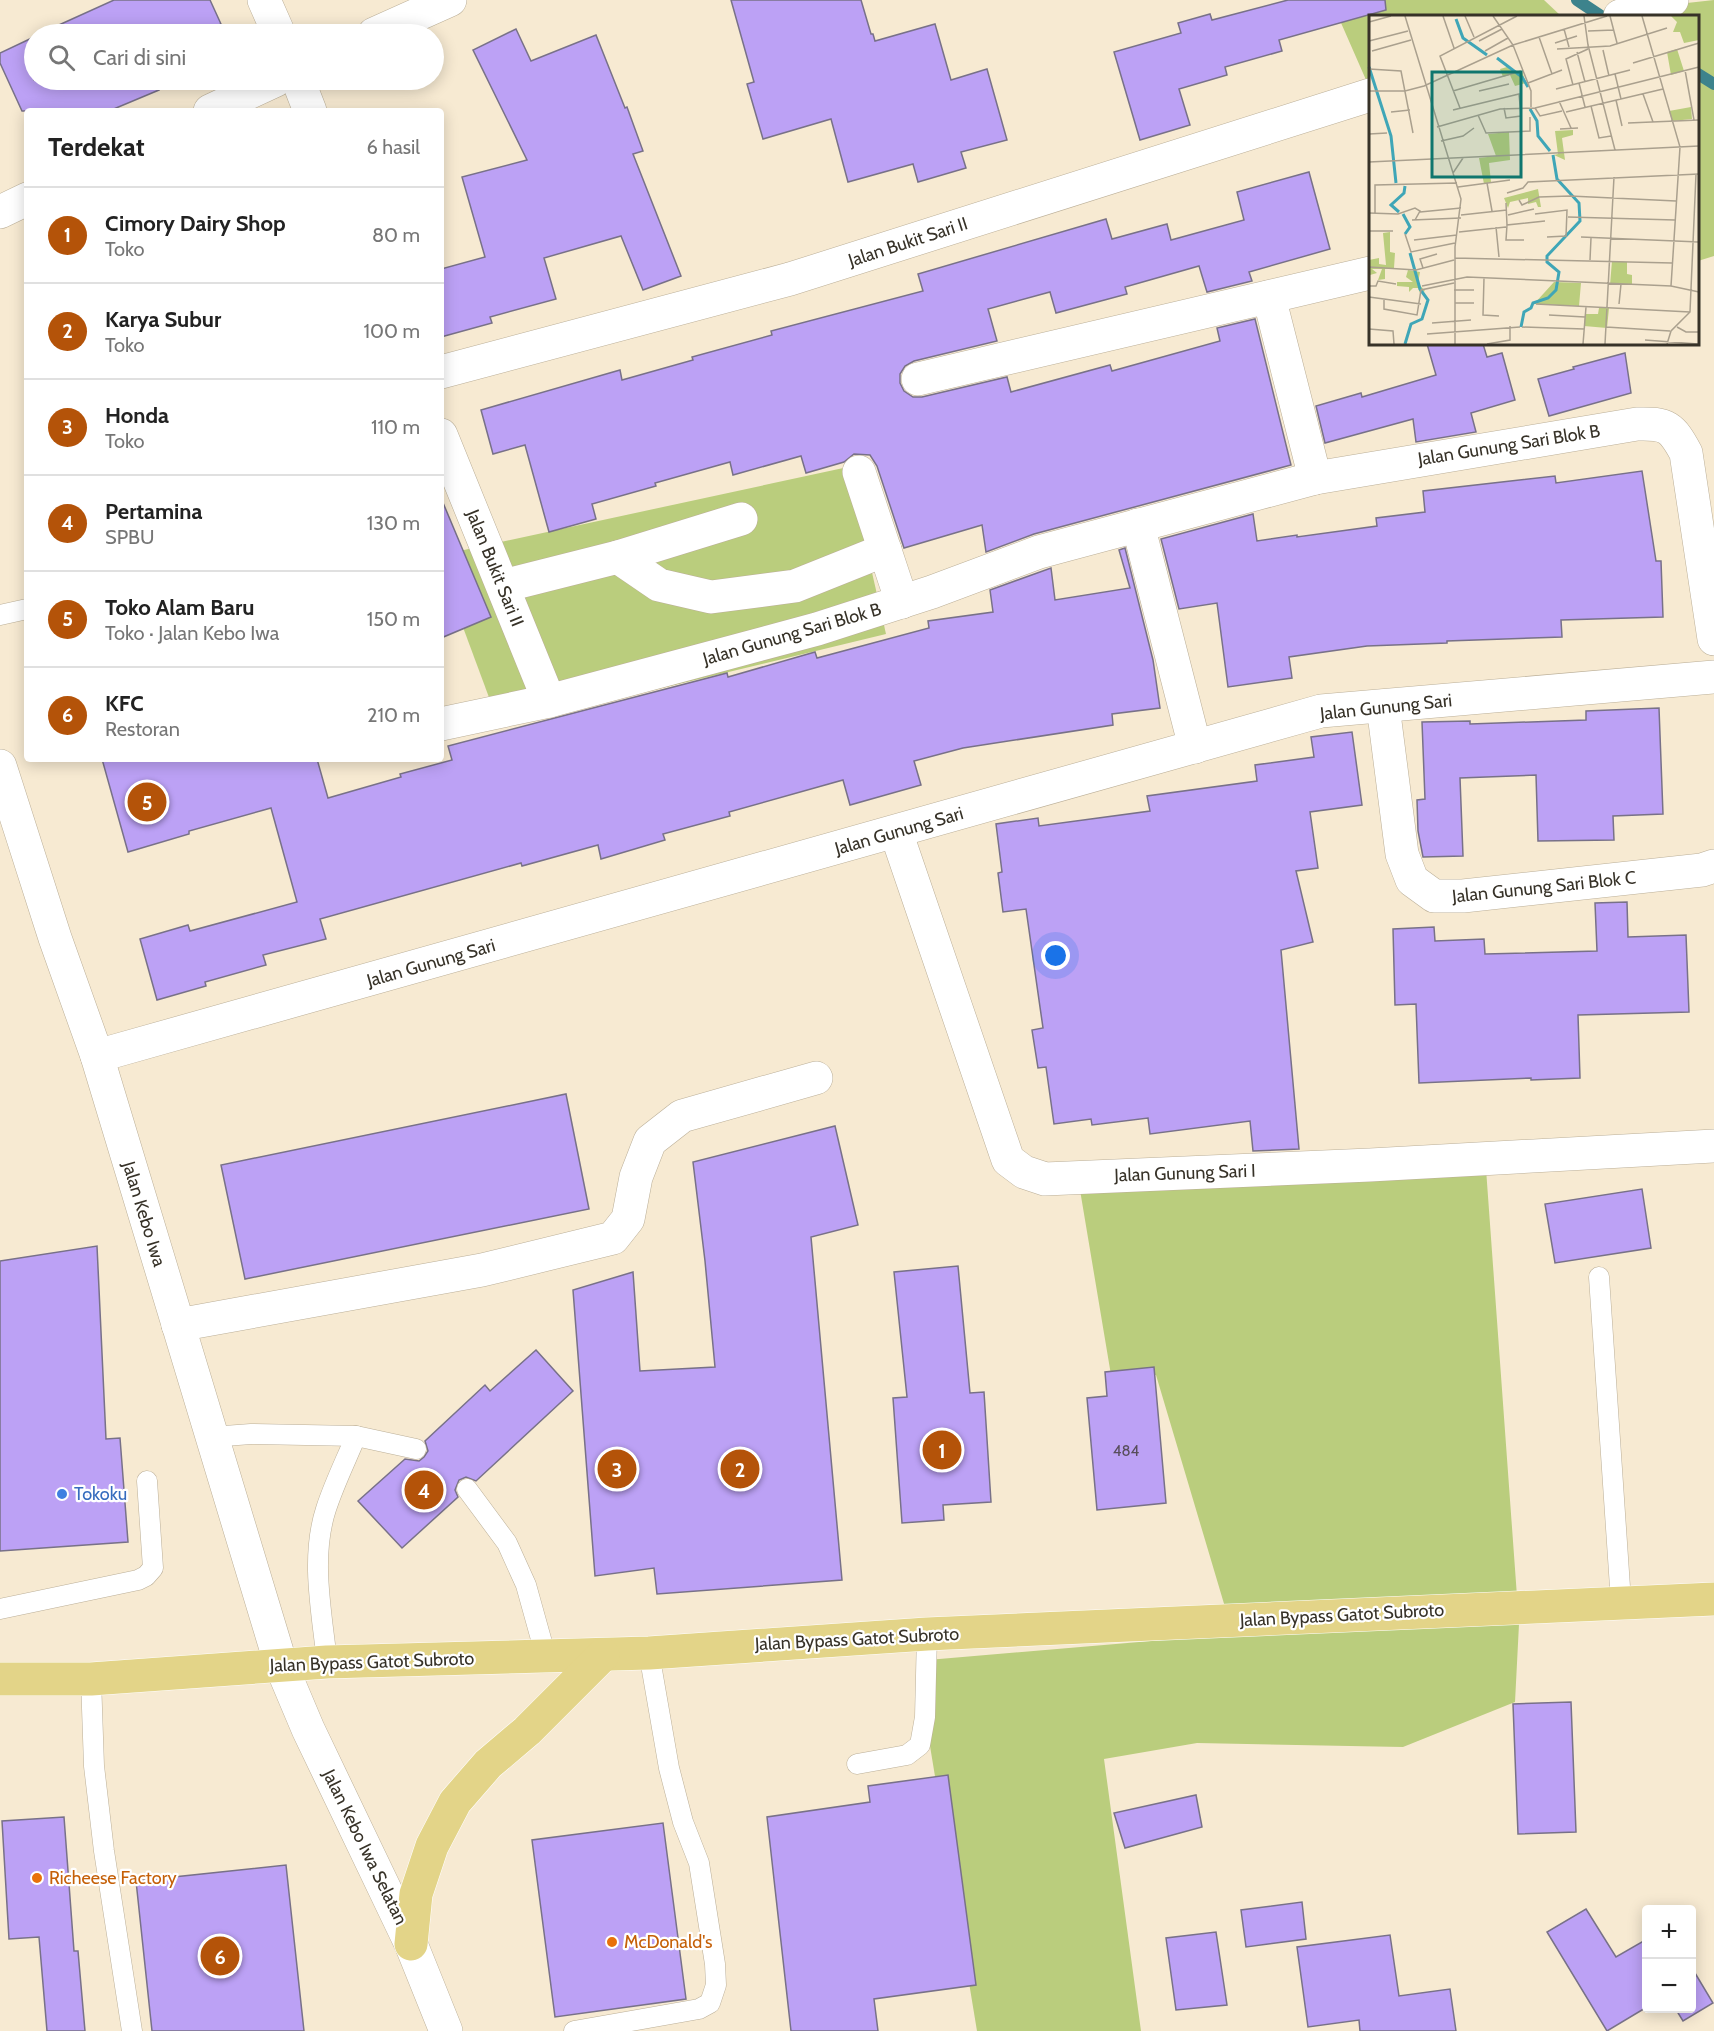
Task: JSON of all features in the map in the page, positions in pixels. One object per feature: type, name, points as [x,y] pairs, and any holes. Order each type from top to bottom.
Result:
[{"type":"main road","name":"Jalan Bypass Gatot Subroto","points":[[0,1679],[91,1679],[327,1662],[603,1656],[927,1634],[1714,1599]]},
{"type":"main road","points":[[411,1944],[419,1884],[432,1846],[455,1802],[488,1764],[527,1731],[603,1656]]},
{"type":"street","points":[[264,0],[275,24]]},
{"type":"street","points":[[396,24],[450,0]]},
{"type":"street","points":[[1623,15],[1672,0]]},
{"type":"street","points":[[216,108],[255,90]]},
{"type":"street","points":[[302,90],[309,108]]},
{"type":"street","name":"Jalan Bukit Sari II","points":[[444,371],[790,279],[1369,97]]},
{"type":"street","points":[[0,212],[24,200]]},
{"type":"street","points":[[918,379],[1369,273]]},
{"type":"street","points":[[1269,297],[1315,478]]},
{"type":"street","name":"Jalan Gunung Sari Blok B","points":[[444,723],[549,701],[817,629],[902,602],[1039,552],[1315,478],[1637,424],[1658,424],[1675,434],[1686,453],[1714,639]]},
{"type":"street","name":"Jalan Bukit Sari II","points":[[444,442],[549,701]]},
{"type":"street","points":[[859,472],[902,602]]},
{"type":"street","points":[[503,586],[618,557],[741,519]]},
{"type":"street","points":[[1137,525],[1195,747]]},
{"type":"street","points":[[618,557],[659,585],[711,597],[795,586],[885,550]]},
{"type":"street","name":"Jalan Gunung Sari","points":[[97,1056],[1321,711],[1714,677]]},
{"type":"street","name":"Jalan Gunung Sari Blok C","points":[[1383,706],[1402,854],[1412,880],[1434,896],[1463,896],[1680,873],[1714,866]]},
{"type":"street","name":"Jalan Kebo Iwa","points":[[0,766],[55,938],[97,1056],[281,1665]]},
{"type":"street","name":"Jalan Gunung Sari I","points":[[896,832],[1008,1160],[1024,1172],[1045,1179],[1358,1166],[1714,1146]]},
{"type":"street","points":[[178,1325],[482,1270],[612,1238],[628,1219],[636,1177],[650,1141],[682,1116],[816,1078]]},
{"type":"street","name":"Jalan Kebo Iwa Selatan","points":[[281,1665],[308,1729],[411,1944],[446,2031]]},
{"type":"lane","points":[[2,610],[24,609]]},
{"type":"lane","points":[[1599,1277],[1621,1602]]},
{"type":"lane","points":[[211,1437],[251,1434],[356,1436],[416,1449]]},
{"type":"lane","points":[[327,1662],[318,1569],[320,1536],[326,1510],[356,1436]]},
{"type":"lane","points":[[0,1609],[138,1580],[146,1576],[153,1568],[147,1481]]},
{"type":"lane","points":[[467,1489],[507,1543],[526,1585],[546,1657]]},
{"type":"lane","points":[[857,1764],[907,1755],[920,1744],[925,1717],[927,1634]]},
{"type":"lane","points":[[574,2031],[699,2009],[710,2003],[716,1985],[715,1964],[699,1863],[683,1822],[669,1768],[649,1653]]},
{"type":"lane","points":[[91,1679],[94,1766],[104,1851],[132,2031]]},
{"type":"green space","points":[[1331,0],[1544,0],[1560,15],[1369,15],[1369,87]]},
{"type":"green space","points":[[1714,0],[1714,256],[1699,261],[1699,15],[1619,15],[1633,9]]},
{"type":"green space","points":[[848,467],[886,634],[500,727],[444,576],[444,554]]},
{"type":"green space","points":[[1485,1155],[1519,1624],[1515,1702],[1403,1747],[1197,1743],[1104,1759],[1141,2031],[977,2031],[916,1661],[1233,1634],[1156,1375],[1111,1375],[1080,1190]]},
{"type":"building","points":[[114,0],[210,0],[221,24],[61,24]]},
{"type":"building","points":[[731,0],[861,0],[875,41],[935,24],[951,80],[987,69],[1007,140],[961,152],[966,168],[918,182],[913,164],[848,182],[831,119],[763,139],[747,84],[754,82]]},
{"type":"building","points":[[1288,0],[1385,0],[1386,10],[1279,40],[1282,51],[1225,67],[1227,75],[1179,89],[1190,125],[1140,140],[1114,52],[1181,33],[1178,23],[1210,14],[1212,20]]},
{"type":"building","points":[[516,29],[531,61],[596,35],[643,151],[633,154],[681,276],[643,290],[621,236],[544,258],[556,299],[490,317],[492,323],[444,336],[444,268],[485,257],[462,177],[527,160],[473,50]]},
{"type":"building","points":[[24,42],[24,90],[159,90],[116,108],[24,108],[22,111],[0,63],[0,53]]},
{"type":"building","points":[[1309,172],[1330,249],[1249,272],[1252,281],[1207,292],[1199,266],[1125,287],[1127,294],[1056,313],[1050,292],[988,309],[997,341],[914,361],[905,366],[900,374],[900,383],[904,391],[913,397],[922,397],[1007,377],[1011,392],[1110,365],[1112,371],[1220,341],[1217,328],[1255,319],[1291,465],[1034,534],[986,552],[982,525],[904,548],[877,466],[870,455],[854,454],[844,462],[806,473],[801,456],[733,475],[730,462],[592,504],[596,519],[549,532],[525,445],[493,454],[481,410],[620,370],[622,380],[693,360],[692,357],[772,335],[771,331],[923,291],[918,274],[1106,219],[1112,239],[1167,224],[1171,240],[1244,220],[1237,192]]},
{"type":"building","points":[[1427,345],[1483,345],[1487,357],[1502,353],[1515,400],[1471,413],[1476,432],[1416,442],[1413,419],[1325,443],[1316,406],[1361,393],[1362,397],[1436,375]]},
{"type":"building","points":[[1625,353],[1631,393],[1549,416],[1538,379]]},
{"type":"building","points":[[1642,471],[1656,561],[1661,561],[1663,617],[1561,620],[1562,637],[1367,646],[1289,657],[1292,678],[1228,687],[1217,603],[1179,609],[1161,539],[1253,514],[1257,541],[1377,526],[1376,518],[1425,512],[1423,491],[1555,476],[1556,483]]},
{"type":"building","points":[[444,505],[491,617],[444,637]]},
{"type":"building","points":[[1125,548],[1153,660],[1160,708],[1112,714],[1113,725],[963,748],[914,761],[921,785],[850,805],[843,780],[729,812],[730,816],[663,834],[665,840],[601,859],[598,845],[522,866],[521,863],[320,919],[326,939],[263,955],[266,965],[205,982],[206,986],[157,1000],[140,939],[188,925],[190,931],[297,902],[271,808],[189,831],[189,834],[128,852],[103,762],[318,762],[328,798],[401,777],[400,774],[452,760],[448,746],[727,673],[728,677],[815,652],[817,658],[929,628],[928,621],[993,612],[990,590],[1051,568],[1055,600],[1130,588],[1119,550]]},
{"type":"building","points":[[1659,708],[1663,814],[1613,816],[1614,840],[1538,841],[1536,775],[1460,778],[1463,856],[1423,857],[1418,831],[1417,800],[1425,799],[1422,722],[1470,721],[1470,724],[1586,720],[1586,711]]},
{"type":"building","points":[[1352,732],[1362,805],[1310,812],[1318,868],[1296,871],[1313,942],[1281,950],[1299,1149],[1253,1151],[1250,1121],[1150,1134],[1148,1118],[1092,1125],[1091,1119],[1054,1124],[1046,1067],[1038,1068],[1032,1030],[1043,1028],[1026,909],[1003,912],[998,873],[1002,872],[996,824],[1038,818],[1039,826],[1150,811],[1147,796],[1257,781],[1255,765],[1314,757],[1311,737]]},
{"type":"building","points":[[1627,902],[1628,937],[1686,935],[1689,1012],[1578,1015],[1580,1078],[1419,1083],[1416,1004],[1395,1005],[1393,929],[1434,927],[1435,941],[1484,939],[1485,954],[1597,951],[1595,903]]},
{"type":"building","points":[[566,1094],[589,1209],[245,1279],[221,1165]]},
{"type":"building","points":[[835,1126],[858,1225],[811,1237],[842,1580],[657,1594],[654,1568],[595,1576],[573,1290],[633,1272],[640,1371],[715,1367],[693,1162]]},
{"type":"building","points":[[1642,1189],[1651,1248],[1555,1263],[1545,1204]]},
{"type":"building","points":[[97,1246],[106,1439],[120,1438],[128,1542],[0,1551],[0,1261]]},
{"type":"building","points":[[958,1266],[970,1393],[984,1392],[991,1502],[943,1505],[944,1520],[902,1523],[893,1398],[907,1397],[894,1272]]},
{"type":"building","points":[[536,1350],[573,1391],[476,1481],[466,1477],[459,1480],[455,1490],[458,1497],[402,1548],[358,1501],[405,1459],[419,1461],[424,1457],[428,1451],[425,1441],[485,1385],[490,1391]]},
{"type":"building","points":[[1154,1367],[1166,1503],[1097,1510],[1087,1398],[1107,1396],[1105,1372]]},
{"type":"building","points":[[1571,1702],[1576,1832],[1518,1834],[1513,1704]]},
{"type":"building","points":[[948,1775],[976,1985],[874,1999],[878,2031],[791,2031],[767,1817],[870,1802],[868,1786]]},
{"type":"building","points":[[1196,1795],[1202,1827],[1125,1848],[1114,1813]]},
{"type":"building","name":"Richeese Factory","points":[[64,1817],[74,1951],[78,1951],[85,2031],[47,2031],[39,1937],[9,1939],[2,1821]]},
{"type":"building","name":"McDonald's","points":[[663,1823],[686,1999],[555,2017],[532,1840]]},
{"type":"building","points":[[286,1865],[304,2031],[152,2031],[136,1881]]},
{"type":"building","points":[[1302,1902],[1306,1939],[1246,1947],[1241,1910]]},
{"type":"building","points":[[1586,1909],[1616,1957],[1642,1942],[1642,2010],[1607,2031],[1547,1932]]},
{"type":"building","points":[[1216,1932],[1227,2005],[1176,2010],[1166,1938]]},
{"type":"building","points":[[1390,1935],[1399,1996],[1450,1989],[1456,2031],[1360,2031],[1359,2020],[1308,2027],[1297,1947]]},
{"type":"building","points":[[1696,1975],[1713,2003],[1683,2021],[1678,2013],[1696,2013]]},
{"type":"waterway","points":[[1577,0],[1600,15]]},
{"type":"waterway","points":[[1699,75],[1714,84]]},
{"type":"place","name":"Toko Alam Baru","points":[[147,802]]},
{"type":"place","name":"Cimory Dairy Shop","points":[[942,1450]]},
{"type":"place","name":"Honda","points":[[617,1469]]},
{"type":"place","name":"Karya Subur","points":[[740,1469]]},
{"type":"place","name":"Pertamina","points":[[424,1490]]},
{"type":"place","name":"Tokoku","points":[[62,1494]]},
{"type":"place","name":"Richeese Factory","points":[[37,1878]]},
{"type":"place","name":"McDonald's","points":[[612,1942]]},
{"type":"place","name":"KFC","points":[[220,1956]]}]
